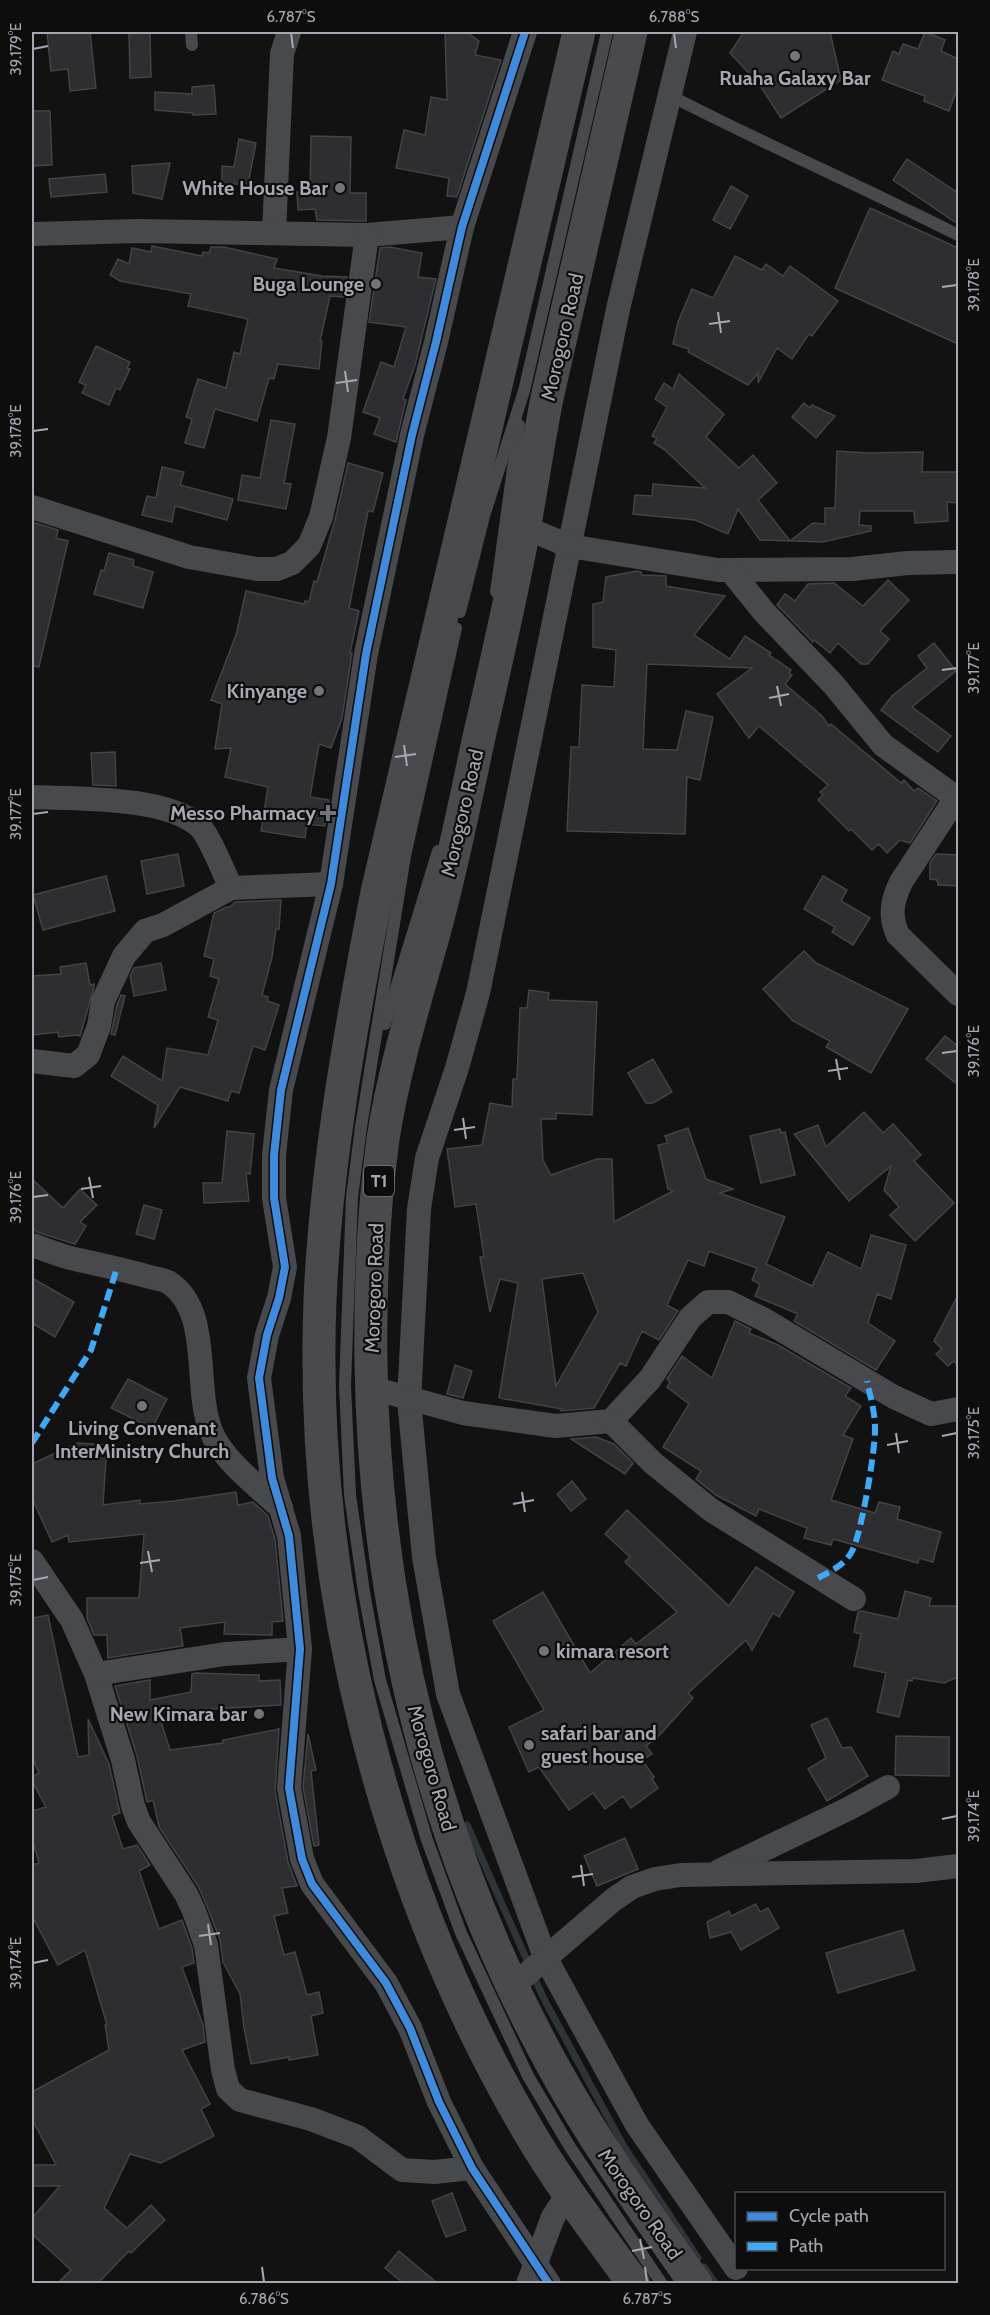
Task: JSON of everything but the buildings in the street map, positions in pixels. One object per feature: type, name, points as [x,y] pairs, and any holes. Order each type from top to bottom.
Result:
[{"type":"highway","points":[[579,32],[375,903],[338,1112],[327,1206],[320,1312],[320,1400],[325,1487],[336,1575],[369,1742],[398,1842],[420,1906],[451,1979],[519,2114],[569,2193],[634,2283]]},
{"type":"highway","name":"Morogoro Road","points":[[632,32],[548,396],[524,527],[446,888],[405,1029],[393,1081],[382,1145],[371,1284],[372,1388],[374,1456],[382,1539],[396,1630],[411,1696],[440,1800],[502,1995],[554,2068],[598,2143],[696,2283]]},
{"type":"street","points":[[274,233],[282,54],[289,32]]},
{"type":"street","points":[[525,32],[462,227],[412,435],[366,654],[331,884],[286,1065],[274,1155],[274,1198],[285,1267],[279,1298],[267,1335],[259,1378],[267,1447],[289,1536],[300,1649],[289,1788],[302,1859],[312,1884],[386,1983],[410,2028],[439,2102],[472,2168],[538,2277]]},
{"type":"street","points":[[685,32],[618,309],[478,993],[457,1068],[427,1158],[419,1209],[409,1400],[424,1557],[448,1694],[545,1957],[637,2125],[735,2265]]},
{"type":"street","points":[[32,234],[138,231],[367,235],[462,227]]},
{"type":"street","points":[[32,507],[189,557],[257,569],[277,569],[291,563],[309,546],[321,517],[337,450],[367,235]]},
{"type":"street","points":[[524,527],[569,546],[718,570],[852,569],[908,563],[958,562]]},
{"type":"street","points":[[730,570],[764,612],[832,684],[883,745],[957,798],[901,882],[894,896],[892,912],[898,936],[958,994]]},
{"type":"street","points":[[32,797],[113,801],[170,810],[201,826],[231,888]]},
{"type":"street","points":[[32,1061],[74,1066],[88,1055],[99,1026],[103,1001],[124,956],[145,931],[163,925],[231,888],[331,884]]},
{"type":"street","points":[[32,1245],[76,1260],[117,1268],[167,1282],[182,1296],[194,1316],[201,1392],[211,1431],[225,1454],[281,1508]]},
{"type":"street","points":[[372,1388],[463,1413],[556,1426],[611,1421],[650,1379],[690,1318],[708,1302],[728,1302],[763,1319],[894,1397],[931,1414],[958,1409]]},
{"type":"street","points":[[611,1421],[653,1463],[711,1510],[854,1599]]},
{"type":"street","points":[[32,1561],[72,1620],[96,1674],[123,1760],[136,1814],[186,1894],[206,1945],[223,2070],[228,2089],[240,2100],[311,2119],[358,2137],[402,2170],[417,2172],[472,2168]]},
{"type":"street","points":[[96,1674],[225,1654],[300,1649]]},
{"type":"street","points":[[712,1874],[888,1787]]},
{"type":"street","points":[[502,1995],[613,1900],[632,1887],[672,1877],[712,1874],[916,1870],[958,1866]]},
{"type":"street","points":[[538,2277],[553,2217],[569,2193]]},
{"type":"street","points":[[738,2270],[748,2283]]},
{"type":"lane","points":[[191,32],[192,45]]},
{"type":"lane","name":"Morogoro Road","points":[[607,32],[524,391],[484,516],[459,615],[405,856],[353,1185],[345,1386],[350,1495],[364,1592],[380,1680],[427,1840],[460,1933],[502,1995],[528,2076],[570,2147],[662,2283]]},
{"type":"lane","points":[[669,95],[749,136],[878,194],[958,235]]},
{"type":"lane","name":"Morogoro Road","points":[[494,607],[524,391]]},
{"type":"lane","name":"Morogoro Road","points":[[372,1067],[441,838]]},
{"type":"waterway","points":[[467,1825],[529,1965]]},
{"type":"waterway","points":[[533,1975],[623,2145],[698,2258]]},
{"type":"waterway","points":[[704,2267],[716,2284]]},
{"type":"marked path","points":[[32,1443],[91,1350],[117,1268]]},
{"type":"marked path","points":[[818,1578],[848,1558],[859,1530],[875,1438],[874,1416],[867,1381]]},
{"type":"cycle path","points":[[525,32],[462,227],[412,435],[366,654],[331,884],[281,1090],[274,1155],[274,1198],[285,1267],[279,1298],[267,1335],[259,1378],[272,1478],[289,1536],[300,1649],[289,1788],[302,1859],[312,1884],[386,1983],[410,2028],[439,2102],[472,2168],[549,2284]]},
{"type":"place","name":"Ruaha Galaxy Bar","points":[[795,56]]},
{"type":"place","name":"White House Bar","points":[[340,188]]},
{"type":"place","name":"Buga Lounge","points":[[376,284]]},
{"type":"place","name":"Kinyange","points":[[319,691]]},
{"type":"place","name":"Messo Pharmacy","points":[[328,813]]},
{"type":"place","name":"Living Convenant InterMinistry Church","points":[[142,1406]]},
{"type":"place","name":"kimara resort","points":[[544,1651]]},
{"type":"place","name":"New Kimara bar","points":[[259,1714]]},
{"type":"place","name":"safari bar and guest house","points":[[529,1745]]}]
